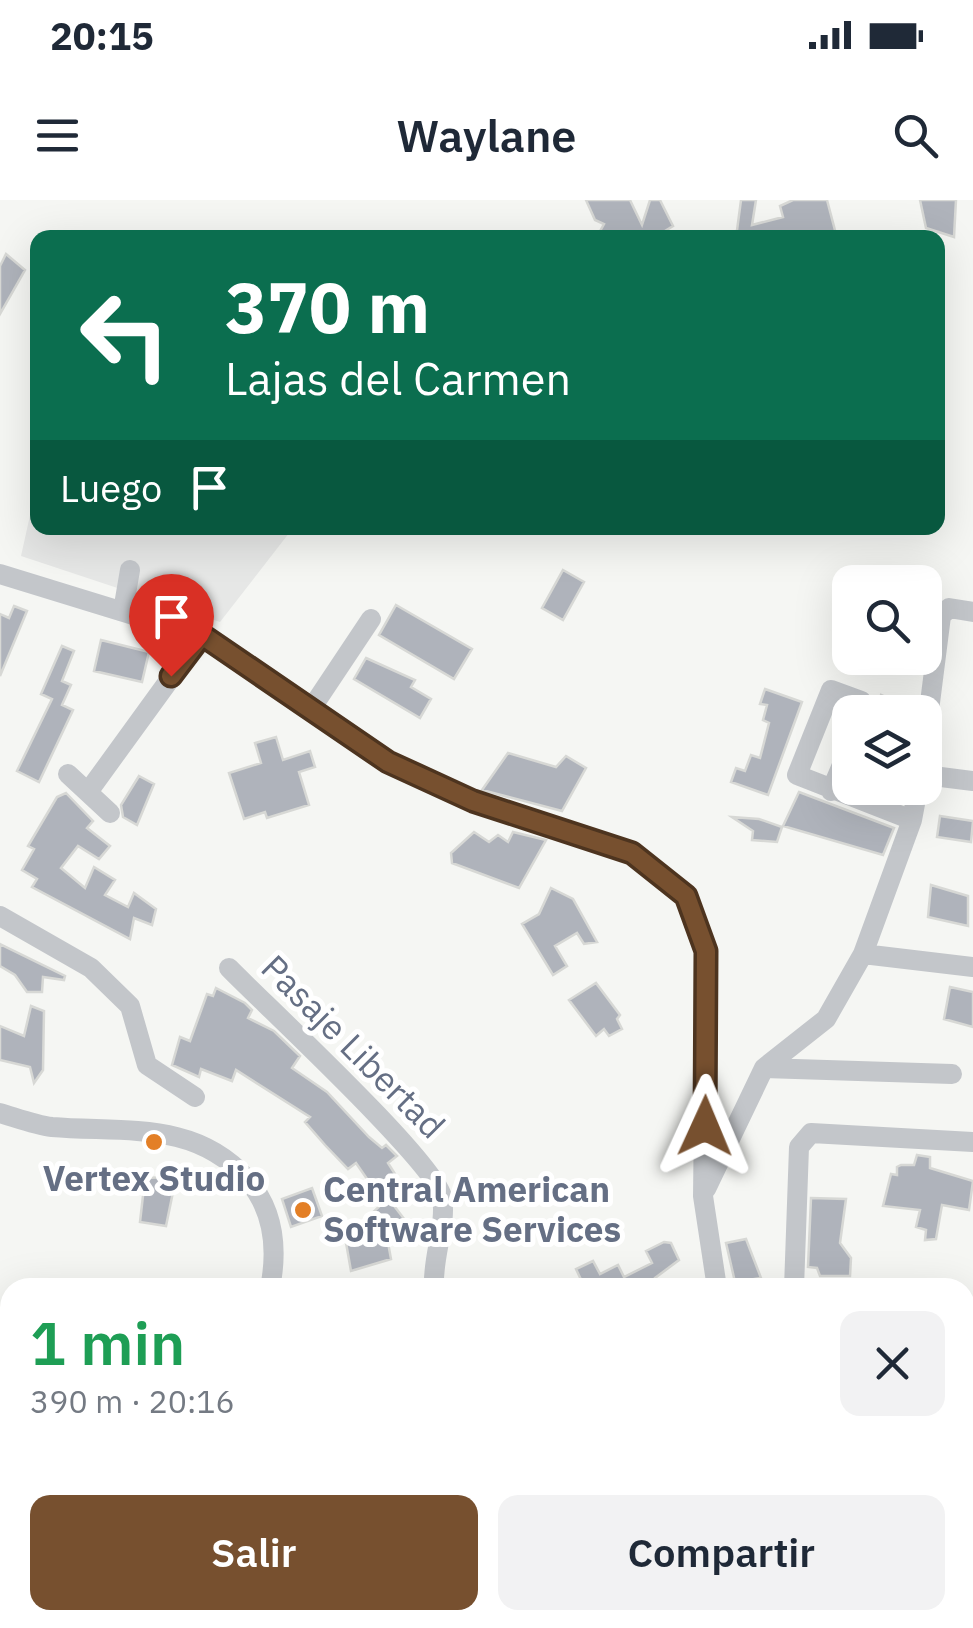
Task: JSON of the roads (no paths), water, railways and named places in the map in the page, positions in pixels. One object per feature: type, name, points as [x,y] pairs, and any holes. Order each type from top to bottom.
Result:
[{"type":"street","points":[[122,611],[130,570]]},
{"type":"street","points":[[0,574],[202,635],[388,762],[473,801],[632,853],[686,896],[706,951],[703,1196],[715,1278]]},
{"type":"street","points":[[931,695],[942,616],[949,608],[973,612]]},
{"type":"street","points":[[312,709],[371,619]]},
{"type":"street","points":[[88,792],[202,635]]},
{"type":"street","points":[[848,695],[835,689],[827,694],[797,775],[912,820]]},
{"type":"street","points":[[68,774],[110,813]]},
{"type":"street","points":[[942,777],[973,781]]},
{"type":"street","points":[[703,1196],[764,1068],[826,1018],[863,954],[915,805]]},
{"type":"street","points":[[0,916],[91,968],[130,1006],[147,1064],[195,1097]]},
{"type":"street","points":[[863,954],[973,967]]},
{"type":"street","name":"Pasaje Libertad","points":[[229,968],[407,1146],[438,1183],[443,1199],[433,1278]]},
{"type":"street","points":[[764,1068],[952,1074]]},
{"type":"street","points":[[0,1113],[48,1126],[138,1128],[209,1146],[243,1174],[265,1206],[274,1246],[271,1278]]},
{"type":"street","points":[[794,1278],[799,1147],[804,1138],[811,1134],[973,1142]]},
{"type":"place","name":"Vertex Studio","points":[[154,1142]]},
{"type":"place","name":"Central American Software Services","points":[[303,1210]]}]
